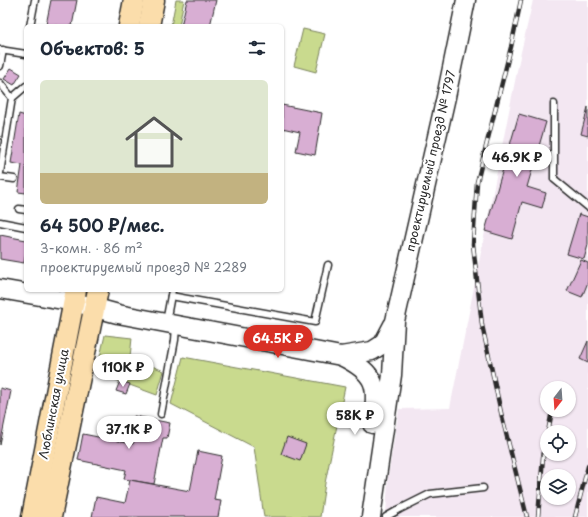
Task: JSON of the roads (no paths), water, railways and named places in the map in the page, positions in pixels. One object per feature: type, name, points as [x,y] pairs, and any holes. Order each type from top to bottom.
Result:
[{"type":"main road","points":[[128,24],[134,0]]},
{"type":"main road","points":[[149,24],[154,0]]},
{"type":"main road","name":"проектируемый проезд № 1797","points":[[395,321],[446,97],[466,0]]},
{"type":"main road","points":[[0,289],[24,291]]},
{"type":"main road","points":[[32,292],[96,299],[118,314],[341,356],[359,366],[372,379],[376,400],[359,517]]},
{"type":"main road","name":"Люблинская улица","points":[[32,517],[75,296]]},
{"type":"main road","name":"Люблинская улица","points":[[51,517],[96,299]]},
{"type":"main road","points":[[341,356],[372,351],[383,344],[395,321]]},
{"type":"main road","points":[[371,517],[392,375],[395,321]]},
{"type":"lane","points":[[30,24],[35,0]]},
{"type":"lane","points":[[0,66],[1,50],[24,53]]},
{"type":"lane","points":[[0,83],[12,98]]},
{"type":"lane","points":[[0,173],[12,98],[24,88]]},
{"type":"lane","points":[[554,104],[554,179],[588,207]]},
{"type":"lane","points":[[0,177],[14,179]]},
{"type":"lane","points":[[19,209],[24,210]]},
{"type":"lane","points":[[0,222],[24,227]]},
{"type":"lane","points":[[161,414],[175,340],[171,324],[172,293],[315,322],[328,265]]},
{"type":"lane","points":[[386,517],[430,494],[483,488]]},
{"type":"railway","points":[[521,0],[511,47],[477,182],[473,244],[482,325],[502,417],[527,517]]},
{"type":"railway","points":[[549,425],[551,417]]},
{"type":"railway","points":[[538,517],[543,461]]},
{"type":"railway","points":[[575,517],[588,466]]}]
